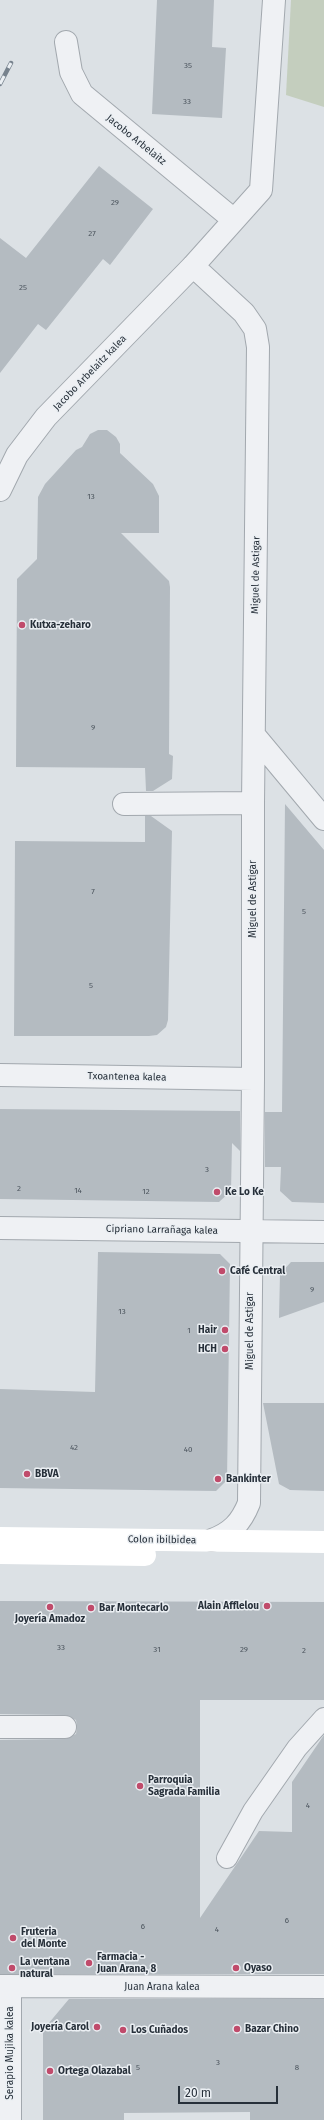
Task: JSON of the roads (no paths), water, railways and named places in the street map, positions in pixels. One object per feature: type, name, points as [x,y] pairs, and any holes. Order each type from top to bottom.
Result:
[{"type":"main road","name":"Colon ibilbidea","points":[[0,1538],[212,1540],[323,1553]]},
{"type":"main road","name":"Colon ibilbidea","points":[[0,1553],[323,1553]]},
{"type":"street","points":[[193,266],[262,190],[274,0]]},
{"type":"street","name":"Jacobo Arbelaitz","points":[[66,42],[71,72],[82,94],[234,220]]},
{"type":"street","name":"Jacobo Arbelaitz kalea","points":[[0,490],[17,455],[46,418],[193,266]]},
{"type":"street","name":"Miguel de Astigar","points":[[193,266],[244,313],[255,329],[258,347],[253,803],[253,1079],[248,1503],[244,1516],[236,1527],[224,1535],[212,1540]]},
{"type":"street","points":[[254,734],[324,819]]},
{"type":"street","points":[[124,804],[253,803]]},
{"type":"street","name":"Txoantenea kalea","points":[[0,1076],[253,1079]]},
{"type":"street","name":"Cipriano Larrañaga kalea","points":[[0,1228],[324,1232]]},
{"type":"street","points":[[0,1727],[65,1727]]},
{"type":"street","name":"Juan Arana kalea","points":[[5,1986],[324,1987]]},
{"type":"street","name":"Serapio Mujika kalea","points":[[5,1986],[10,2120]]},
{"type":"lane","points":[[226,1858],[253,1811],[288,1760],[324,1718]]},
{"type":"railway","points":[[0,84],[11,63]]},
{"type":"place","name":"Kutxa-zeharo","points":[[22,625]]},
{"type":"place","name":"Ke Lo Ke","points":[[217,1192]]},
{"type":"place","name":"Café Central","points":[[222,1271]]},
{"type":"place","name":"Hair","points":[[225,1330]]},
{"type":"place","name":"HCH","points":[[225,1349]]},
{"type":"place","name":"BBVA","points":[[27,1474]]},
{"type":"place","name":"Bankinter","points":[[218,1479]]},
{"type":"place","name":"Alain Afflelou","points":[[267,1606]]},
{"type":"place","name":"Joyería Amadoz","points":[[50,1607]]},
{"type":"place","name":"Bar Montecarlo","points":[[91,1608]]},
{"type":"place","name":"Parroquia Sagrada Familia","points":[[140,1786]]},
{"type":"place","name":"Fruteria del Monte","points":[[13,1938]]},
{"type":"place","name":"Farmacia - Juan Arana, 8","points":[[89,1963]]},
{"type":"place","name":"La ventana natural","points":[[12,1968]]},
{"type":"place","name":"Oyaso","points":[[236,1968]]},
{"type":"place","name":"Joyería Carol","points":[[97,2027]]},
{"type":"place","name":"Bazar Chino","points":[[237,2029]]},
{"type":"place","name":"Los Cuñados","points":[[123,2030]]},
{"type":"place","name":"Ortega Olazabal","points":[[50,2071]]}]
